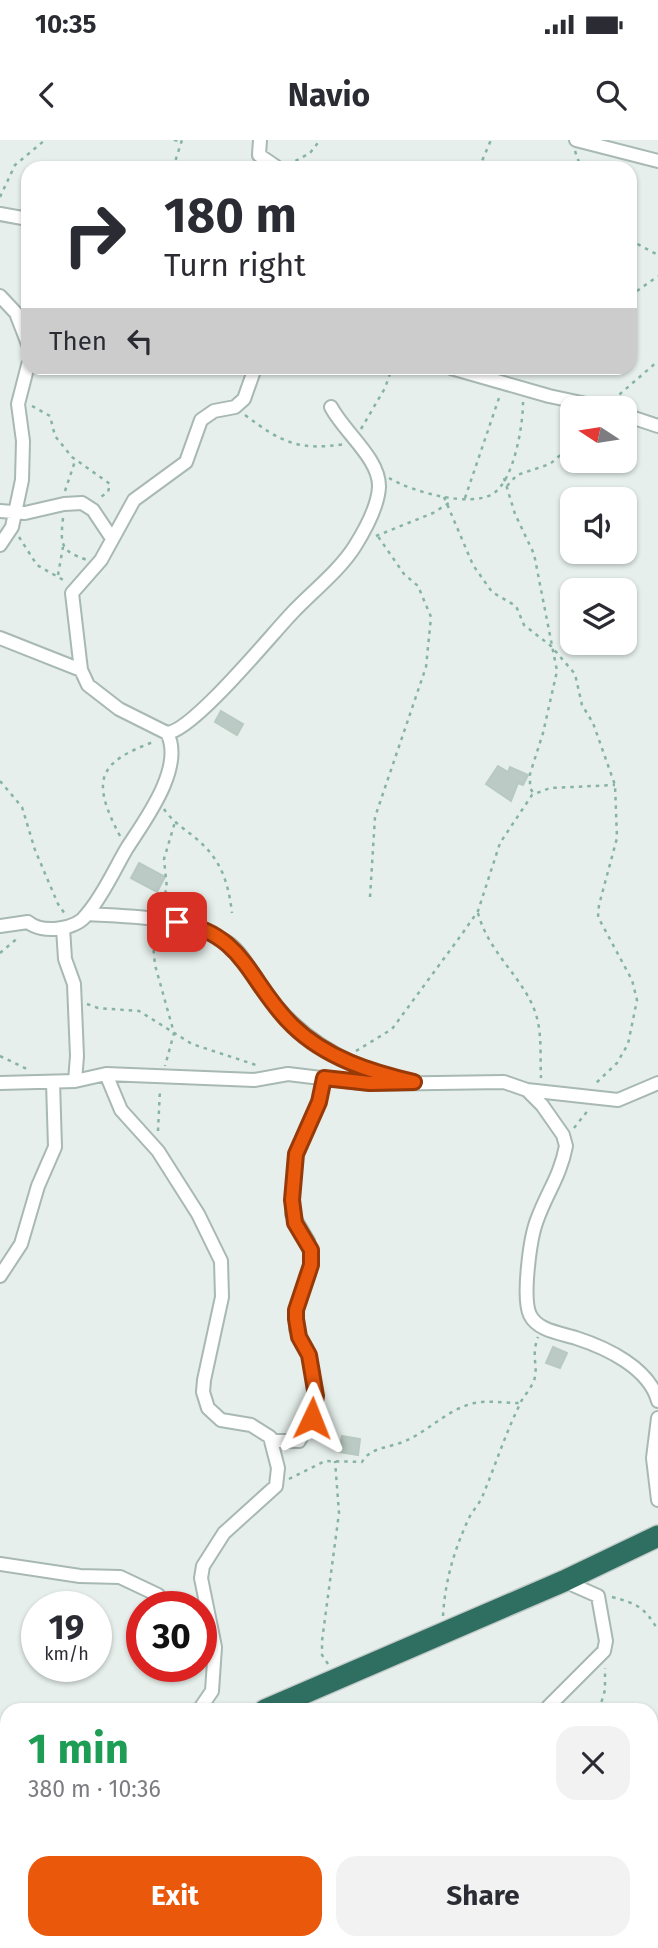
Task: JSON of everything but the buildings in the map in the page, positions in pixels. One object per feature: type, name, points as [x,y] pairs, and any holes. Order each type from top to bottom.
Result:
[{"type":"highway","points":[[281,1703],[564,1581],[658,1536]]},
{"type":"street","points":[[260,140],[259,155],[269,161]]},
{"type":"street","points":[[576,140],[658,161]]},
{"type":"street","points":[[0,214],[21,218]]},
{"type":"street","points":[[0,296],[12,306],[21,327]]},
{"type":"street","points":[[0,545],[12,527],[16,513],[24,459],[19,402],[26,375]]},
{"type":"street","points":[[168,734],[104,699],[88,685],[81,670],[72,593],[95,565],[134,500],[187,462],[201,420],[214,411],[235,407],[244,399],[253,375]]},
{"type":"street","points":[[478,375],[560,397]]},
{"type":"street","points":[[168,734],[178,729],[224,687],[354,548],[376,504],[379,486],[372,461],[345,431],[331,407]]},
{"type":"street","points":[[637,419],[658,426]]},
{"type":"street","points":[[0,511],[16,513],[82,503],[93,510],[111,537]]},
{"type":"street","points":[[0,638],[81,670]]},
{"type":"street","points":[[86,917],[158,798],[169,766],[168,734]]},
{"type":"street","points":[[0,926],[28,922],[34,928],[63,928],[86,917],[160,919],[194,925],[229,944],[292,1026],[314,1044],[380,1074],[414,1082]]},
{"type":"street","points":[[63,928],[67,967],[74,984],[77,1056],[75,1081]]},
{"type":"street","points":[[106,1074],[112,1095],[130,1123],[158,1151],[198,1214],[221,1261],[222,1297],[205,1369],[204,1399],[212,1414],[221,1420],[251,1425],[273,1441],[299,1441],[316,1405],[309,1355],[299,1337],[296,1319],[296,1310],[311,1265],[311,1250],[295,1223],[292,1200],[296,1154],[319,1102],[324,1078]]},
{"type":"street","points":[[0,1083],[75,1081],[106,1074],[254,1080],[288,1074],[370,1083],[451,1085],[480,1080],[504,1082],[527,1090],[599,1099],[628,1098],[656,1081]]},
{"type":"street","points":[[0,1276],[21,1244],[38,1186],[55,1147],[50,1083]]},
{"type":"street","points":[[527,1090],[563,1135],[566,1146],[558,1180],[535,1224],[527,1292],[531,1316],[542,1327],[580,1339],[642,1372],[652,1382],[658,1401]]},
{"type":"street","points":[[658,1418],[653,1458],[658,1500]]},
{"type":"street","points":[[202,1591],[201,1578],[205,1558],[233,1522],[276,1486],[278,1468],[270,1437]]},
{"type":"street","points":[[0,1564],[80,1576],[120,1577],[150,1591]]},
{"type":"street","points":[[552,1703],[604,1651],[606,1641],[595,1593],[564,1581]]},
{"type":"street","points":[[204,1703],[213,1682]]},
{"type":"path","points":[[0,197],[15,166],[45,140]]},
{"type":"path","points":[[174,140],[181,141],[175,161]]},
{"type":"path","points":[[294,161],[310,153],[320,140]]},
{"type":"path","points":[[482,161],[491,140]]},
{"type":"path","points":[[637,244],[658,255]]},
{"type":"path","points":[[637,291],[658,276]]},
{"type":"path","points":[[619,396],[658,361]]},
{"type":"path","points":[[345,431],[356,432],[363,428],[390,375]]},
{"type":"path","points":[[466,498],[504,382]]},
{"type":"path","points":[[375,470],[399,484],[444,497],[492,495],[504,478],[520,434],[523,388]]},
{"type":"path","points":[[19,402],[38,408],[50,416],[55,436],[75,460],[110,485],[104,495],[90,504],[82,503]]},
{"type":"path","points":[[235,407],[267,430],[298,446],[318,448],[355,443]]},
{"type":"path","points":[[507,486],[517,475],[550,464],[560,455]]},
{"type":"path","points":[[58,575],[63,546],[65,490],[75,460]]},
{"type":"path","points":[[504,478],[515,514],[536,561],[557,671],[543,733],[530,774],[530,788],[534,794]]},
{"type":"path","points":[[444,497],[449,503],[473,565],[492,592],[516,607],[524,625],[552,647],[575,674],[582,705],[593,723],[615,785],[617,838],[598,905],[598,917],[632,980],[637,1000],[628,1044],[617,1063],[581,1097]]},
{"type":"path","points":[[354,548],[433,513],[449,503]]},
{"type":"path","points":[[12,527],[37,565],[58,575],[72,593]]},
{"type":"path","points":[[370,897],[374,817],[426,667],[431,617],[418,586],[404,574],[377,536]]},
{"type":"path","points":[[63,546],[71,555],[95,565]]},
{"type":"path","points":[[128,847],[122,841],[107,807],[102,782],[104,774],[116,757],[168,734]]},
{"type":"path","points":[[0,781],[22,807],[58,904],[68,916],[86,917]]},
{"type":"path","points":[[344,1059],[392,1028],[478,911],[500,843],[514,818],[534,794],[550,788],[615,785]]},
{"type":"path","points":[[158,798],[175,822],[201,842],[222,867],[232,913]]},
{"type":"path","points":[[156,910],[167,889],[164,859],[175,822]]},
{"type":"path","points":[[478,911],[492,949],[517,983],[537,1018],[542,1086],[545,1091]]},
{"type":"path","points":[[0,953],[15,942],[28,922]]},
{"type":"path","points":[[152,933],[155,965],[174,1033],[162,1077],[157,1115],[158,1151]]},
{"type":"path","points":[[74,984],[80,998],[91,1006],[139,1011],[192,1044],[238,1057],[277,1075],[288,1074]]},
{"type":"path","points":[[0,1056],[50,1083]]},
{"type":"path","points":[[563,1135],[572,1131],[599,1099]]},
{"type":"path","points":[[442,1635],[447,1572],[467,1521],[483,1496],[489,1473],[535,1376],[532,1354],[542,1327]]},
{"type":"path","points":[[276,1486],[320,1463],[362,1462],[369,1452],[408,1440],[446,1414],[481,1402],[520,1403]]},
{"type":"path","points":[[335,1461],[339,1513],[322,1655],[333,1670],[350,1673]]},
{"type":"path","points":[[595,1593],[631,1602],[645,1610],[658,1630]]},
{"type":"path","points":[[601,1703],[606,1678],[604,1651]]},
{"type":"route","points":[[177,922],[194,925],[235,949],[277,1008],[292,1026],[314,1044],[366,1069],[414,1082],[370,1083],[324,1078],[319,1102],[296,1154],[292,1214],[300,1232],[308,1241],[311,1265],[296,1310],[296,1329],[311,1364],[316,1396],[312,1418]]}]
